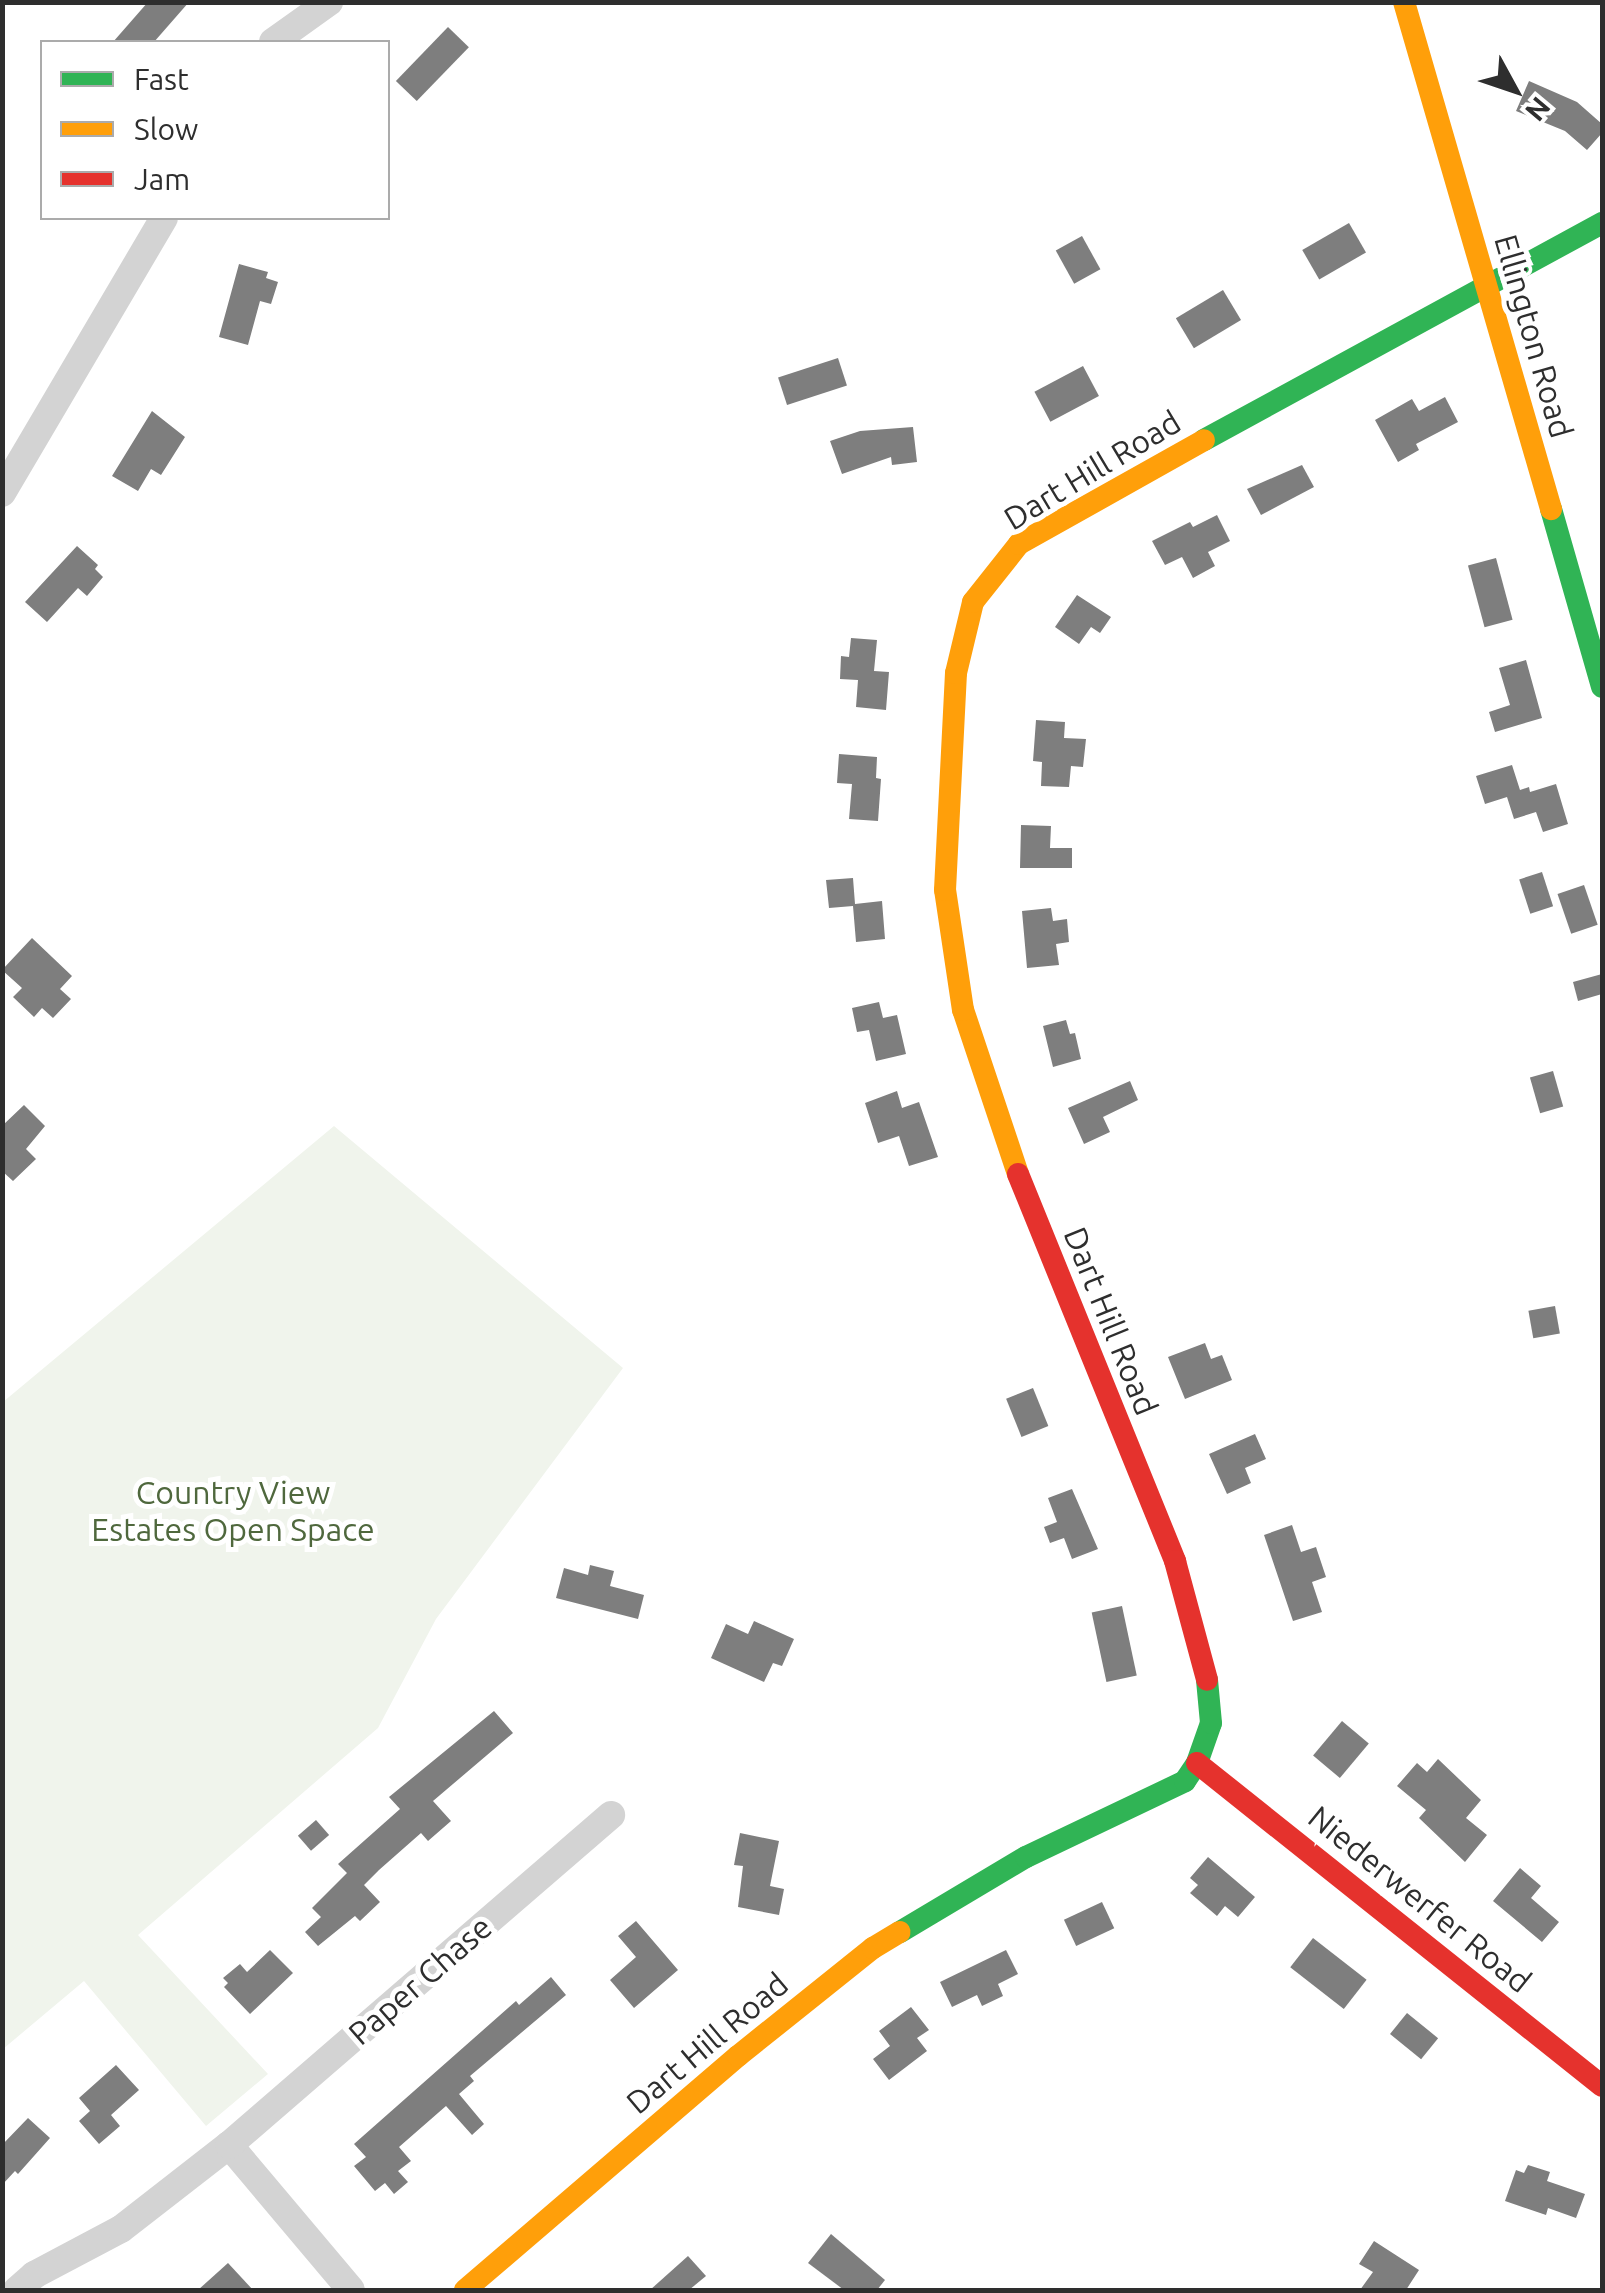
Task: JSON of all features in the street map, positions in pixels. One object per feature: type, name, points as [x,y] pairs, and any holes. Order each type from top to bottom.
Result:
[{"type":"street","points":[[276,40],[328,2]]},
{"type":"street","name":"Ellington Road","points":[[1404,2],[1602,688]]},
{"type":"street","points":[[2,493],[163,220]]},
{"type":"street","name":"Dart Hill Road","points":[[465,2290],[738,2056],[873,1948],[1026,1858],[1185,1782],[1197,1763],[1212,1722],[1206,1662],[1185,1595],[1022,1190],[963,1010],[946,890],[956,673],[973,602],[1019,544],[1602,224]]},
{"type":"street","name":"Niederwerfer Road","points":[[1197,1763],[1602,2086]]},
{"type":"street","name":"Paper Chase","points":[[17,2290],[34,2275],[121,2229],[229,2145],[611,1814]]},
{"type":"street","points":[[229,2145],[350,2290]]},
{"type":"green space","name":"Country View Estates Open Space","points":[[334,1126],[623,1368],[436,1619],[378,1728],[138,1935],[268,2074],[206,2126],[84,1981],[3,2049],[3,1402]]},
{"type":"building","points":[[148,2],[189,2],[156,40],[115,40]]},
{"type":"building","points":[[448,27],[469,47],[417,101],[396,81]]},
{"type":"building","points":[[1529,81],[1577,102],[1602,124],[1602,133],[1587,150],[1565,131],[1516,111]]},
{"type":"building","points":[[1349,223],[1366,252],[1319,279],[1302,250]]},
{"type":"building","points":[[1082,236],[1100,269],[1074,284],[1056,251]]},
{"type":"building","points":[[239,264],[268,272],[266,278],[278,282],[271,304],[260,301],[248,345],[219,337]]},
{"type":"building","points":[[1223,290],[1241,320],[1194,348],[1176,318]]},
{"type":"building","points":[[838,358],[847,386],[787,405],[778,377]]},
{"type":"building","points":[[1083,366],[1099,396],[1050,422],[1034,392]]},
{"type":"building","points":[[1445,397],[1458,422],[1416,444],[1419,450],[1398,462],[1375,420],[1412,399],[1419,411]]},
{"type":"building","points":[[152,411],[185,437],[161,475],[151,469],[138,491],[112,476]]},
{"type":"building","points":[[913,427],[917,462],[892,465],[891,457],[842,474],[830,441],[860,431]]},
{"type":"building","points":[[1302,465],[1314,487],[1261,515],[1247,489]]},
{"type":"building","points":[[1217,515],[1230,541],[1208,552],[1215,566],[1193,578],[1182,557],[1165,565],[1152,541],[1190,522],[1193,527]]},
{"type":"building","points":[[77,546],[98,565],[95,569],[103,577],[87,596],[78,588],[47,622],[25,602]]},
{"type":"building","points":[[1496,558],[1513,620],[1485,627],[1468,566]]},
{"type":"building","points":[[1077,595],[1111,617],[1100,633],[1091,627],[1079,644],[1055,627]]},
{"type":"building","points":[[851,638],[877,640],[874,671],[889,672],[886,710],[856,707],[858,680],[840,679],[841,656],[849,657]]},
{"type":"building","points":[[1526,660],[1542,718],[1495,732],[1489,712],[1510,705],[1499,668]]},
{"type":"building","points":[[1036,720],[1065,722],[1064,738],[1086,739],[1083,767],[1071,766],[1069,787],[1041,786],[1042,762],[1033,761]]},
{"type":"building","points":[[839,754],[877,757],[876,778],[881,779],[878,821],[849,819],[852,784],[837,783]]},
{"type":"building","points":[[1512,765],[1520,790],[1529,787],[1530,792],[1556,784],[1568,824],[1543,832],[1536,812],[1514,819],[1507,797],[1485,804],[1476,776]]},
{"type":"building","points":[[1021,825],[1051,826],[1050,848],[1072,848],[1072,868],[1020,868]]},
{"type":"building","points":[[1542,872],[1553,906],[1530,914],[1519,879]]},
{"type":"building","points":[[853,878],[855,904],[882,901],[885,939],[856,942],[853,906],[829,908],[826,880]]},
{"type":"building","points":[[1584,885],[1598,925],[1571,934],[1558,894]]},
{"type":"building","points":[[1051,908],[1053,921],[1067,919],[1069,942],[1056,944],[1059,965],[1027,968],[1022,911]]},
{"type":"building","points":[[32,938],[72,976],[60,989],[71,999],[53,1018],[42,1008],[34,1017],[13,997],[22,988],[2,970]]},
{"type":"building","points":[[1602,974],[1602,994],[1578,1001],[1573,982]]},
{"type":"building","points":[[879,1002],[883,1018],[897,1015],[906,1054],[876,1061],[869,1030],[857,1032],[852,1008]]},
{"type":"building","points":[[1066,1020],[1070,1034],[1075,1033],[1081,1059],[1053,1067],[1043,1026]]},
{"type":"building","points":[[1553,1071],[1563,1107],[1540,1113],[1530,1078]]},
{"type":"building","points":[[1130,1081],[1138,1100],[1103,1117],[1110,1132],[1084,1144],[1068,1108]]},
{"type":"building","points":[[897,1091],[902,1108],[919,1102],[938,1157],[909,1166],[899,1136],[878,1143],[865,1103]]},
{"type":"building","points":[[24,1105],[45,1126],[26,1149],[36,1159],[13,1181],[2,1171],[2,1126]]},
{"type":"building","points":[[1555,1306],[1560,1334],[1533,1338],[1528,1311]]},
{"type":"building","points":[[1205,1343],[1211,1359],[1222,1355],[1232,1380],[1185,1399],[1168,1357]]},
{"type":"building","points":[[1033,1388],[1048,1426],[1021,1437],[1006,1399]]},
{"type":"building","points":[[1255,1434],[1266,1459],[1245,1468],[1251,1483],[1227,1494],[1209,1454]]},
{"type":"building","points":[[1072,1489],[1098,1549],[1072,1559],[1064,1538],[1050,1543],[1044,1527],[1057,1522],[1048,1498]]},
{"type":"building","points":[[1292,1525],[1301,1552],[1316,1547],[1326,1577],[1312,1582],[1322,1612],[1293,1621],[1264,1535]]},
{"type":"building","points":[[590,1565],[614,1571],[610,1586],[644,1595],[638,1619],[556,1598],[564,1568],[588,1575]]},
{"type":"building","points":[[1122,1606],[1137,1675],[1106,1682],[1092,1612]]},
{"type":"building","points":[[754,1621],[794,1639],[782,1666],[773,1663],[764,1682],[711,1658],[726,1624],[748,1634]]},
{"type":"building","points":[[494,1711],[513,1733],[433,1801],[451,1821],[428,1841],[421,1833],[379,1870],[364,1885],[380,1902],[360,1921],[355,1916],[318,1946],[305,1932],[321,1917],[312,1908],[347,1873],[338,1864],[400,1809],[389,1797]]},
{"type":"building","points":[[1342,1721],[1369,1743],[1340,1778],[1313,1755]]},
{"type":"building","points":[[1438,1759],[1481,1800],[1466,1818],[1487,1835],[1465,1862],[1419,1818],[1426,1810],[1397,1786],[1417,1763],[1427,1772]]},
{"type":"building","points":[[316,1820],[329,1835],[311,1851],[298,1836]]},
{"type":"building","points":[[740,1833],[779,1841],[770,1886],[784,1889],[779,1915],[738,1907],[743,1866],[734,1865]]},
{"type":"building","points":[[1208,1857],[1255,1897],[1238,1917],[1225,1906],[1217,1916],[1190,1893],[1198,1885],[1190,1878]]},
{"type":"building","points":[[1520,1868],[1541,1886],[1531,1898],[1559,1922],[1542,1942],[1493,1901]]},
{"type":"building","points":[[1102,1902],[1114,1928],[1076,1946],[1064,1920]]},
{"type":"building","points":[[636,1921],[678,1970],[634,2008],[610,1980],[636,1957],[618,1936]]},
{"type":"building","points":[[1313,1938],[1367,1980],[1344,2009],[1290,1967]]},
{"type":"building","points":[[270,1950],[293,1973],[250,2014],[224,1987],[228,1983],[223,1978],[240,1964],[247,1972]]},
{"type":"building","points":[[1006,1950],[1018,1974],[998,1984],[1003,1996],[982,2006],[977,1995],[952,2007],[940,1982]]},
{"type":"building","points":[[551,1977],[566,1995],[470,2076],[474,2081],[459,2094],[484,2124],[472,2135],[446,2106],[399,2147],[411,2161],[398,2171],[408,2182],[394,2194],[385,2183],[375,2191],[354,2166],[366,2157],[354,2144],[516,2001],[519,2005]]},
{"type":"building","points":[[911,2007],[929,2030],[917,2038],[927,2051],[889,2080],[873,2059],[890,2046],[879,2031]]},
{"type":"building","points":[[1407,2013],[1438,2038],[1421,2059],[1390,2034]]},
{"type":"building","points":[[116,2065],[139,2090],[111,2115],[120,2126],[99,2144],[79,2121],[90,2111],[79,2098]]},
{"type":"building","points":[[28,2118],[50,2138],[18,2174],[15,2171],[2,2185],[2,2145]]},
{"type":"building","points":[[1528,2165],[1550,2172],[1547,2181],[1585,2194],[1576,2218],[1548,2208],[1546,2215],[1505,2201],[1516,2170],[1524,2173]]},
{"type":"building","points":[[831,2234],[885,2280],[877,2290],[844,2290],[808,2263]]},
{"type":"building","points":[[1374,2241],[1419,2270],[1406,2290],[1360,2290],[1373,2272],[1359,2264]]},
{"type":"building","points":[[688,2256],[706,2276],[689,2290],[650,2290]]},
{"type":"building","points":[[228,2263],[253,2290],[198,2290]]},
{"type":"traffic: fast","points":[[1204,440],[1602,223]]},
{"type":"traffic: fast","points":[[1551,509],[1602,687]]},
{"type":"traffic: fast","points":[[900,1932],[1026,1857],[1185,1781],[1197,1763],[1211,1723],[1207,1680]]},
{"type":"traffic: slow","points":[[1404,2],[1551,509]]},
{"type":"traffic: slow","points":[[1018,1174],[963,1010],[945,890],[956,673],[973,602],[1019,544],[1204,440]]},
{"type":"traffic: slow","points":[[465,2290],[738,2056],[873,1948],[900,1932]]},
{"type":"traffic: jam","points":[[1018,1174],[1175,1561],[1207,1680]]},
{"type":"traffic: jam","points":[[1197,1763],[1602,2086]]}]
